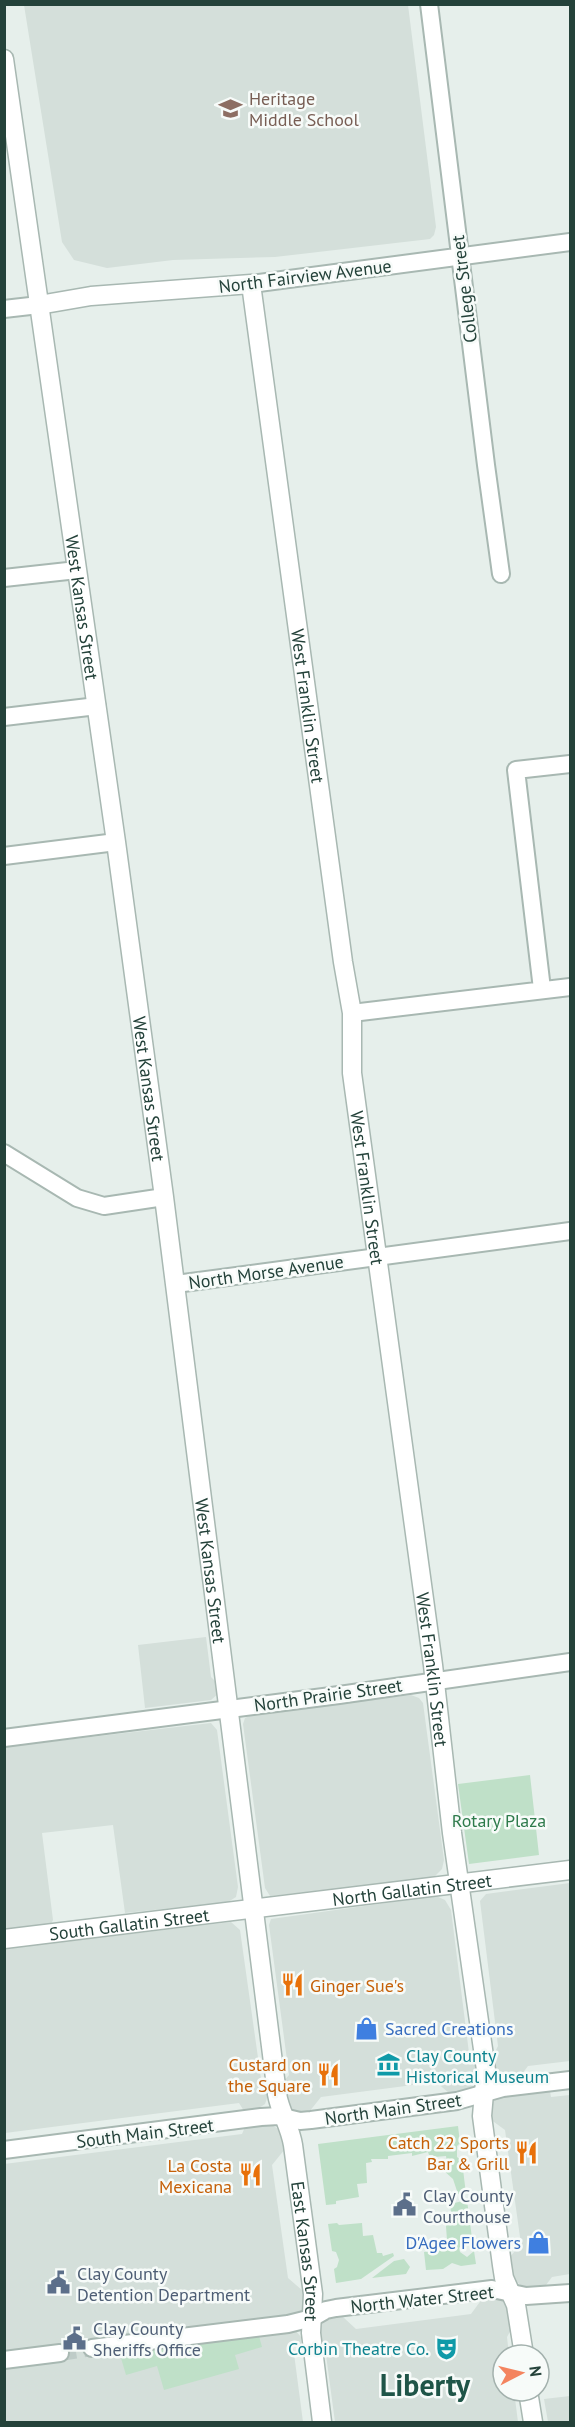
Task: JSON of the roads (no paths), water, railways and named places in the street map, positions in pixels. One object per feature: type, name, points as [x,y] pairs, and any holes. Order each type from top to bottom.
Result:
[{"type":"street","name":"College Street","points":[[429,4],[501,574]]},
{"type":"street","name":"West Kansas Street","points":[[4,59],[97,706],[176,1284],[277,2094],[280,2109],[286,2117]]},
{"type":"street","name":"North Fairview Avenue","points":[[39,305],[91,296],[252,284],[570,242]]},
{"type":"street","name":"West Franklin Street","points":[[252,284],[341,951],[352,1012],[352,1073],[486,2070],[482,2116],[504,2278],[518,2314],[522,2343]]},
{"type":"street","points":[[4,309],[39,305]]},
{"type":"street","points":[[4,578],[77,570]]},
{"type":"street","points":[[4,717],[97,706]]},
{"type":"street","points":[[542,989],[516,770],[570,764]]},
{"type":"street","points":[[4,856],[116,842]]},
{"type":"street","points":[[352,1012],[570,987]]},
{"type":"street","points":[[4,1153],[77,1198],[104,1206],[164,1197]]},
{"type":"street","name":"North Morse Avenue","points":[[176,1284],[570,1231]]},
{"type":"street","name":"North Prairie Street","points":[[4,1738],[570,1662]]},
{"type":"street","name":"North Gallatin Street","points":[[254,1908],[570,1870]]},
{"type":"street","name":"South Gallatin Street","points":[[4,1939],[254,1908]]},
{"type":"street","name":"North Main Street","points":[[286,2117],[300,2121],[311,2120],[457,2101],[503,2088],[570,2080]]},
{"type":"street","name":"South Main Street","points":[[4,2150],[261,2117],[286,2117]]},
{"type":"street","name":"East Kansas Street","points":[[286,2117],[294,2152],[313,2294],[310,2333],[322,2422]]},
{"type":"street","name":"North Water Street","points":[[92,2348],[288,2324],[312,2319],[326,2310],[336,2308],[492,2289],[526,2296],[570,2293]]},
{"type":"street","points":[[4,2360],[60,2353]]},
{"type":"street","points":[[530,2403],[533,2422]]},
{"type":"tunnel","points":[[60,2353],[92,2348]]},
{"type":"place","name":"Heritage Middle School","points":[[231,108]]},
{"type":"place","name":"Ginger Sue's","points":[[292,1985]]},
{"type":"place","name":"Sacred Creations","points":[[367,2028]]},
{"type":"place","name":"Clay County Historical Museum","points":[[388,2065]]},
{"type":"place","name":"Custard on the Square","points":[[329,2074]]},
{"type":"place","name":"Catch 22 Sports Bar & Grill","points":[[527,2152]]},
{"type":"place","name":"La Costa Mexicana","points":[[250,2175]]},
{"type":"place","name":"Clay County Courthouse","points":[[405,2205]]},
{"type":"place","name":"D'Agee Flowers","points":[[539,2242]]},
{"type":"place","name":"Clay County Detention Department","points":[[59,2283]]},
{"type":"place","name":"Clay County Sheriffs Office","points":[[75,2338]]},
{"type":"place","name":"Corbin Theatre Co.","points":[[447,2348]]},
{"type":"district","name":"Liberty","points":[[425,2384]]},
{"type":"park label","name":"Rotary Plaza","points":[[499,1820]]}]
